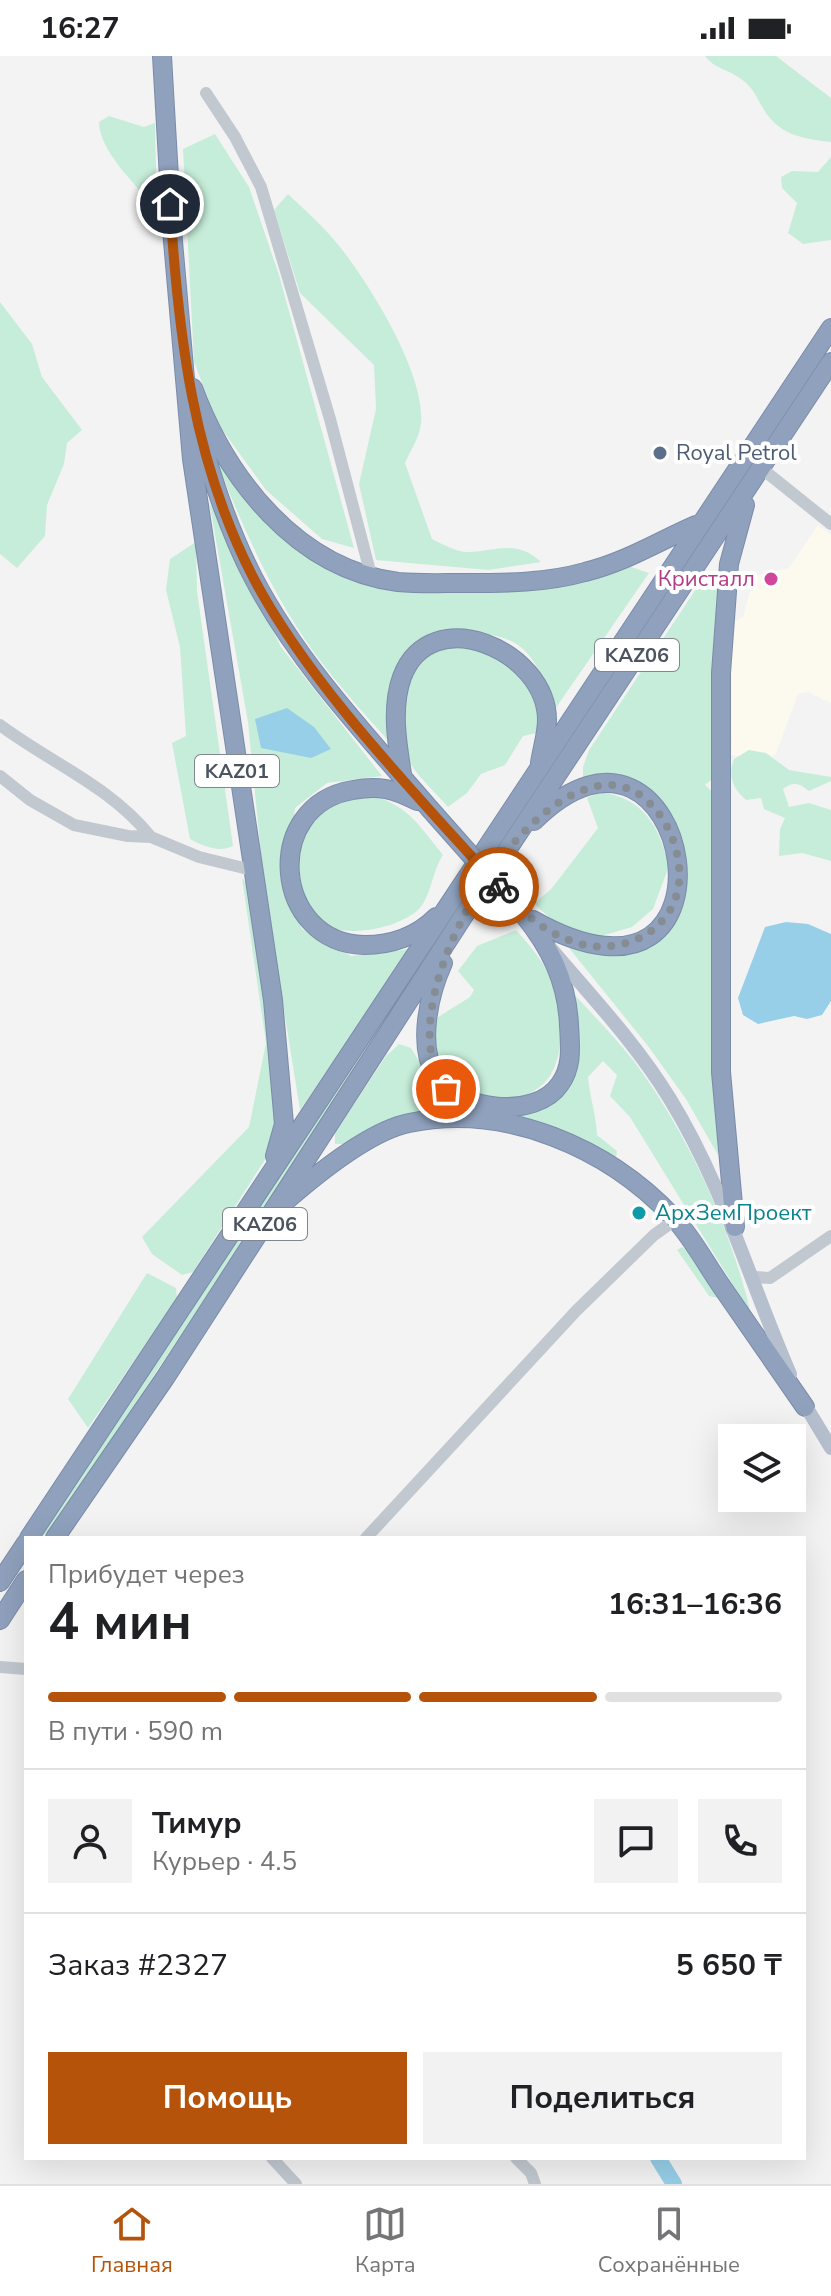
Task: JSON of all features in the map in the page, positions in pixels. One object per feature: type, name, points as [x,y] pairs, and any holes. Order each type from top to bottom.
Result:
[{"type":"highway","name":"KАZ01","points":[[162,56],[192,459],[273,1000],[283,1100],[284,1124],[270,1173]]},
{"type":"highway","name":"KАZ06","points":[[31,1536],[270,1173],[463,900],[512,843],[761,468],[831,328]]},
{"type":"highway","name":"KАZ06","points":[[56,1536],[257,1236],[463,900],[538,771],[699,523],[806,383],[831,362]]},
{"type":"highway","name":"KАZ01","points":[[184,367],[212,435],[251,495],[305,544],[371,575],[397,582],[434,583],[513,583],[560,578],[652,549],[699,523]]},
{"type":"highway","name":"KАZ01","points":[[184,367],[217,491],[255,580],[303,653],[402,777],[544,940],[562,980],[571,1053],[568,1069],[559,1085],[534,1103],[493,1106],[459,1096],[446,1089],[431,1066],[428,1012],[463,900]]},
{"type":"highway","points":[[735,1227],[721,1072],[721,673],[729,564],[739,520],[761,468]]},
{"type":"highway","points":[[402,777],[396,740],[397,696],[402,677],[419,653],[445,639],[492,645],[510,654],[524,669],[543,700],[547,719],[538,771]]},
{"type":"highway","points":[[512,843],[560,801],[584,788],[608,783],[634,790],[657,809],[667,824],[679,864],[680,885],[668,915],[657,928],[626,944],[576,942],[523,914]]},
{"type":"highway","points":[[429,808],[395,789],[382,787],[339,792],[328,797],[298,826],[290,847],[290,884],[312,923],[330,939],[351,944],[382,945],[410,936],[463,900]]},
{"type":"highway","points":[[257,1236],[286,1201],[336,1163],[379,1135],[407,1123],[435,1120],[497,1124],[563,1139],[610,1162],[640,1184],[675,1220],[805,1407]]},
{"type":"highway","name":"KАZ06","points":[[0,1582],[24,1546]]},
{"type":"highway","points":[[0,1620],[21,1588]]},
{"type":"main road","points":[[544,940],[618,1026],[671,1100],[735,1227],[772,1332],[805,1407],[831,1448]]},
{"type":"street","points":[[206,93],[261,187],[330,419],[371,575]]},
{"type":"street","points":[[761,468],[830,520]]},
{"type":"street","points":[[0,725],[96,785],[136,818],[151,837]]},
{"type":"street","points":[[0,776],[30,800],[74,825],[128,836],[151,837],[199,857],[252,870]]},
{"type":"street","points":[[368,1536],[576,1311],[647,1241],[675,1220]]},
{"type":"street","points":[[754,1277],[770,1278],[831,1236]]},
{"type":"street","points":[[0,1667],[24,1669]]},
{"type":"street","points":[[274,2160],[296,2184]]},
{"type":"street","points":[[518,2160],[531,2173],[535,2184]]},
{"type":"shaded area","points":[[818,525],[831,535],[831,703],[807,692],[798,694],[776,753],[768,760],[729,755],[731,623],[743,617],[754,576],[789,568]]},
{"type":"green space","points":[[705,56],[776,56],[831,98],[831,142],[800,137],[775,124],[745,83]]},
{"type":"green space","points":[[109,116],[144,127],[155,123],[157,206],[150,203],[127,176],[105,144],[99,122]]},
{"type":"green space","points":[[215,134],[249,187],[279,275],[354,548],[322,539],[266,490],[218,424],[194,362],[183,149]]},
{"type":"green space","points":[[831,157],[831,240],[803,244],[788,233],[797,203],[782,188],[781,177],[792,171],[818,172]]},
{"type":"green space","points":[[288,194],[328,233],[352,263],[381,308],[407,360],[421,409],[419,433],[405,463],[432,539],[464,552],[515,548],[541,562],[488,570],[376,560],[359,484],[376,409],[374,365],[300,293],[274,210]]},
{"type":"green space","points":[[0,302],[32,344],[42,377],[82,430],[67,443],[64,464],[47,505],[45,536],[17,568],[0,554]]},
{"type":"green space","points":[[208,439],[269,524],[388,584],[628,566],[649,573],[553,712],[537,667],[515,643],[483,634],[436,632],[403,659],[393,746],[325,667],[289,614],[245,528]]},
{"type":"green space","points":[[762,445],[757,460],[50,1533],[41,1536]]},
{"type":"green space","points":[[209,501],[281,647],[382,776],[327,783],[295,808],[286,889],[302,929],[351,956],[410,949],[300,1110],[264,885],[248,722]]},
{"type":"green space","points":[[196,542],[197,591],[233,846],[222,849],[190,839],[172,743],[186,736],[180,647],[166,590],[170,559]]},
{"type":"green space","points":[[711,579],[719,582],[715,777],[705,785],[716,795],[712,823],[711,1042],[722,1128],[718,1155],[686,1099],[648,1046],[569,948],[624,953],[656,936],[683,879],[676,831],[666,812],[633,784],[599,776],[595,780],[583,779],[583,767],[589,750],[700,583]]},
{"type":"green space","points":[[461,644],[495,655],[518,672],[533,697],[541,732],[523,736],[505,765],[481,774],[467,793],[448,807],[410,763],[404,750],[400,723],[406,694],[423,655]]},
{"type":"green space","points":[[749,750],[766,753],[789,770],[831,777],[831,781],[809,791],[796,784],[783,789],[789,807],[809,803],[831,810],[831,861],[802,853],[779,856],[780,829],[785,818],[764,809],[761,798],[746,800],[732,781],[734,759]]},
{"type":"green space","points":[[600,792],[628,800],[647,816],[660,838],[669,866],[653,909],[632,927],[591,939],[558,925],[534,904],[552,888],[598,828],[587,798]]},
{"type":"green space","points":[[365,794],[402,809],[443,855],[429,892],[418,910],[382,927],[337,930],[316,918],[309,906],[300,872],[300,838],[315,816]]},
{"type":"green space","points":[[242,878],[252,890],[279,1119],[268,1155],[193,1272],[182,1275],[152,1254],[142,1237],[249,1127],[266,1043]]},
{"type":"green space","points":[[516,930],[546,969],[551,981],[559,1010],[560,1041],[554,1069],[547,1080],[535,1090],[505,1099],[472,1092],[446,1074],[436,1057],[435,1019],[470,997],[474,990],[458,971],[477,946]]},
{"type":"green space","points":[[571,991],[633,1060],[671,1117],[719,1214],[751,1314],[630,1117],[610,1096],[617,1075],[603,1061],[588,1077],[589,1085],[597,1135],[617,1151],[616,1158],[584,1140],[520,1120],[449,1111],[348,1144],[335,1144],[335,1133],[386,1056],[399,1044],[411,1048],[433,1084],[497,1110],[557,1096]]},
{"type":"green space","points":[[682,1247],[691,1253],[723,1299],[709,1296],[677,1250]]},
{"type":"green space","points":[[147,1273],[176,1288],[177,1298],[88,1428],[68,1399]]},
{"type":"water","points":[[287,708],[314,727],[331,749],[311,758],[261,748],[255,719]]},
{"type":"water","points":[[786,922],[808,924],[831,934],[831,1001],[822,1015],[807,1019],[794,1016],[758,1024],[743,1015],[738,998],[765,927]]},
{"type":"waterway","points":[[659,2160],[674,2184]]},
{"type":"way so far","points":[[446,1089],[431,1066],[427,1046],[428,1012],[437,977],[470,906],[512,843],[540,815],[584,788],[608,783],[634,790],[657,809],[667,824],[679,864],[680,885],[668,915],[642,939],[611,946],[576,942],[559,935],[523,914],[499,887]]},
{"type":"place","name":"Royal Petrol","points":[[660,453]]},
{"type":"place","name":"Кристалл","points":[[771,579]]},
{"type":"place","name":"АрхЗемПроект","points":[[639,1213]]},
{"type":"route","points":[[170,204],[184,367],[194,415],[217,491],[255,580],[285,629],[347,712],[499,887]]}]
